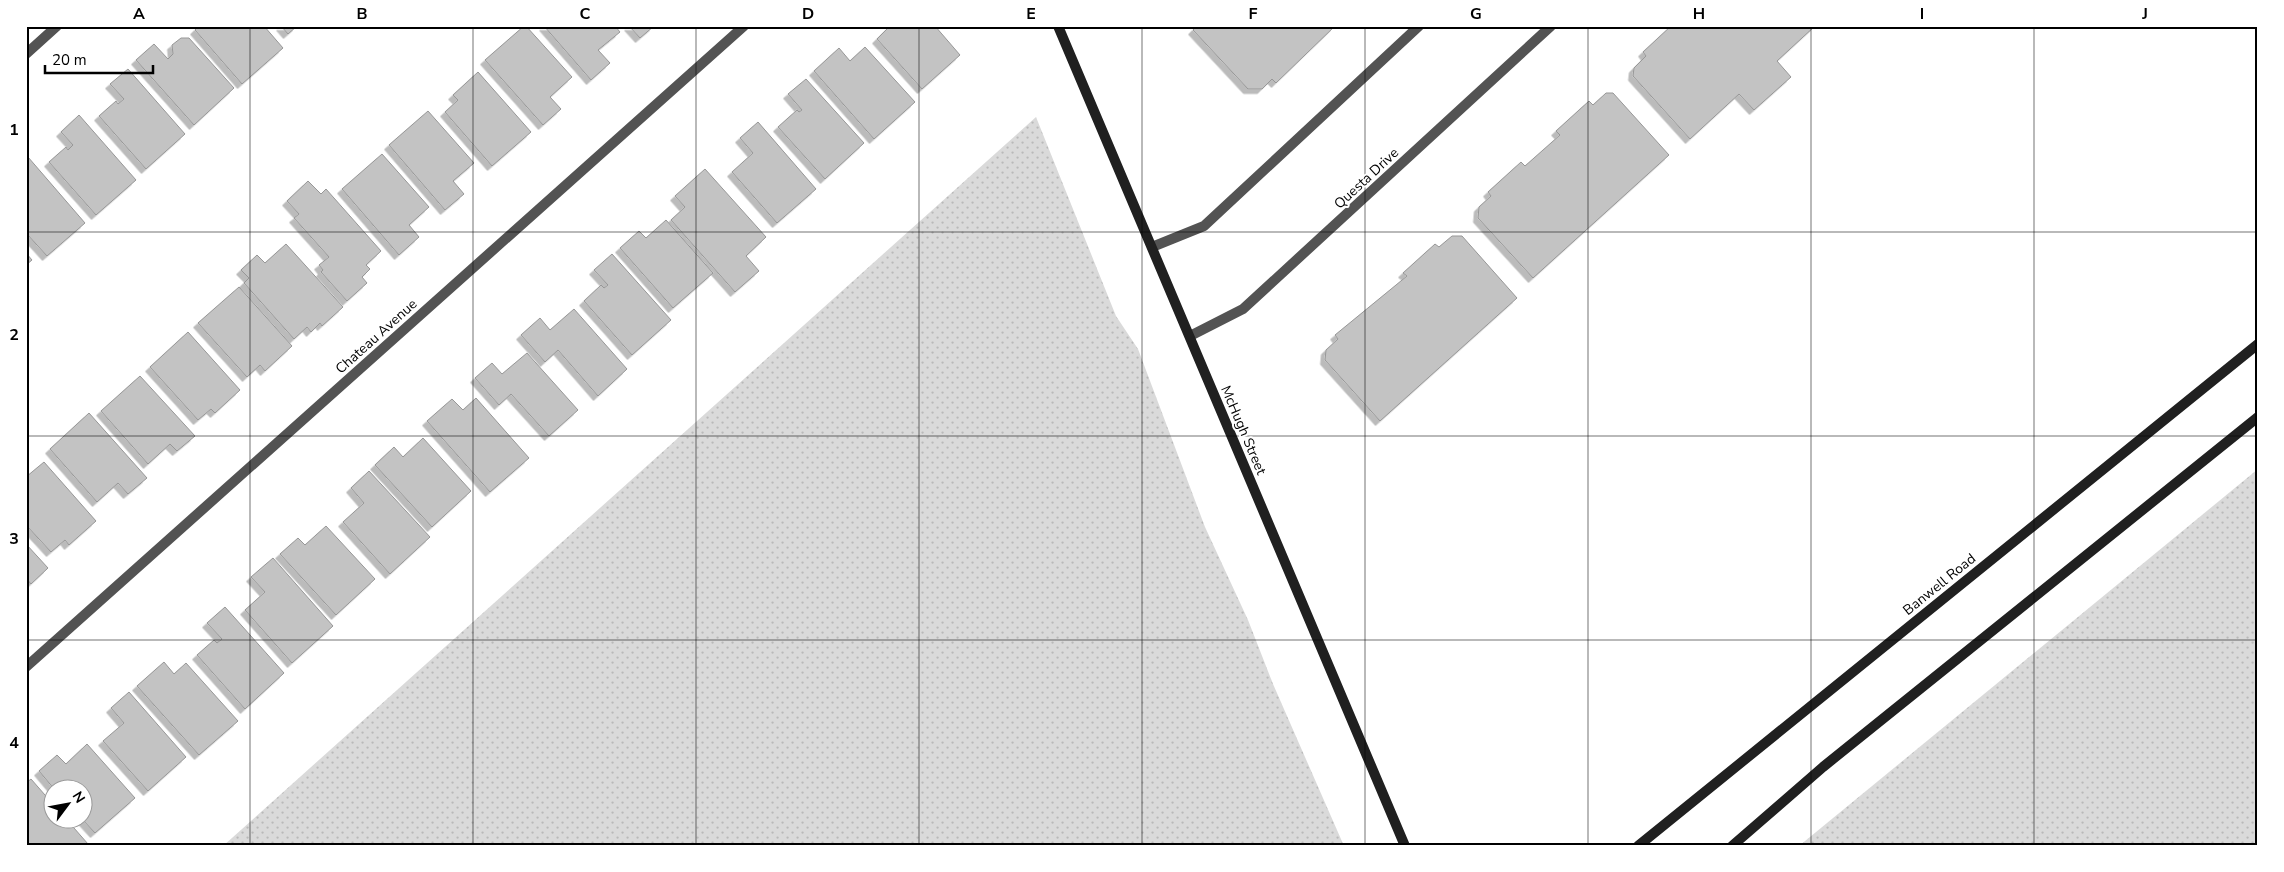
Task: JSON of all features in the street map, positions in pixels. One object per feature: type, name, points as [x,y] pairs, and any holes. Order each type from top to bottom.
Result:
[{"type":"main road","name":"McHugh Street","points":[[1058,26],[1405,846]]},
{"type":"main road","name":"Banwell Road","points":[[1638,846],[2258,344]]},
{"type":"main road","points":[[1732,846],[1823,766],[2258,417]]},
{"type":"street","points":[[26,54],[57,26]]},
{"type":"street","name":"Chateau Avenue","points":[[26,667],[744,26]]},
{"type":"street","points":[[1152,247],[1204,226],[1420,26]]},
{"type":"street","name":"Questa Drive","points":[[1190,336],[1243,309],[1551,26]]},
{"type":"shaded area","points":[[1036,117],[1116,316],[1138,349],[1205,527],[1248,620],[1273,684],[1344,846],[223,846]]},
{"type":"shaded area","points":[[2258,469],[2258,846],[1799,846]]},
{"type":"building","points":[[199,26],[264,26],[283,48],[242,84],[195,30]]},
{"type":"building","points":[[281,26],[297,26],[288,34]]},
{"type":"building","points":[[524,26],[572,77],[550,97],[561,109],[543,125],[485,60]]},
{"type":"building","points":[[544,26],[615,26],[620,32],[598,50],[610,63],[591,80]]},
{"type":"building","points":[[629,26],[654,26],[640,38]]},
{"type":"building","points":[[890,26],[935,26],[960,55],[922,89],[877,39]]},
{"type":"building","points":[[1197,26],[1335,26],[1276,83],[1272,79],[1262,89],[1248,89],[1193,30]]},
{"type":"building","points":[[1671,26],[1815,26],[1777,61],[1791,77],[1754,110],[1739,94],[1690,139],[1633,76],[1634,68],[1646,56],[1643,52]]},
{"type":"building","points":[[181,38],[189,38],[234,88],[194,125],[136,60],[154,44],[168,59],[173,54],[172,45]]},
{"type":"building","points":[[865,47],[915,102],[874,139],[814,71],[839,48],[850,61]]},
{"type":"building","points":[[128,69],[185,134],[146,169],[99,116],[116,101],[118,104],[124,99],[110,84]]},
{"type":"building","points":[[478,72],[531,132],[492,166],[445,112],[458,100],[453,95]]},
{"type":"building","points":[[806,79],[864,143],[825,179],[778,127],[797,110],[799,112],[802,110],[788,94]]},
{"type":"building","points":[[1606,93],[1613,93],[1669,155],[1533,278],[1478,218],[1479,207],[1491,196],[1488,192],[1521,162],[1525,166],[1560,135],[1556,131],[1589,101],[1593,105]]},
{"type":"building","points":[[428,111],[474,163],[453,181],[464,194],[445,210],[389,145]]},
{"type":"building","points":[[79,115],[136,180],[96,215],[49,162],[66,147],[68,150],[73,145],[61,132]]},
{"type":"building","points":[[758,122],[816,189],[777,223],[732,172],[753,153],[740,138]]},
{"type":"building","points":[[382,154],[429,207],[409,225],[419,237],[399,255],[342,189]]},
{"type":"building","points":[[28,157],[85,223],[47,256],[26,233]]},
{"type":"building","points":[[705,169],[766,237],[746,256],[759,271],[735,292],[671,220],[685,207],[675,196]]},
{"type":"building","points":[[308,181],[321,194],[326,189],[381,251],[366,265],[370,269],[362,277],[367,283],[347,301],[321,272],[323,270],[319,265],[329,257],[294,218],[299,214],[287,201]]},
{"type":"building","points":[[666,220],[713,273],[673,308],[620,248],[639,231],[646,238]]},
{"type":"building","points":[[1452,236],[1462,236],[1517,298],[1380,421],[1325,360],[1326,350],[1338,339],[1335,335],[1407,276],[1403,273],[1435,244],[1439,247]]},
{"type":"building","points":[[286,244],[343,307],[322,326],[320,323],[311,332],[307,327],[294,339],[244,283],[249,278],[241,270],[257,255],[265,263]]},
{"type":"building","points":[[26,253],[32,260],[26,265]]},
{"type":"building","points":[[612,254],[671,320],[632,355],[584,301],[601,285],[604,288],[608,285],[594,270]]},
{"type":"building","points":[[239,287],[292,346],[265,371],[260,365],[247,377],[198,323]]},
{"type":"building","points":[[574,309],[627,369],[598,396],[558,350],[545,362],[521,335],[540,318],[550,330]]},
{"type":"building","points":[[188,332],[240,390],[215,413],[211,409],[198,420],[150,367]]},
{"type":"building","points":[[527,353],[578,410],[549,436],[511,394],[499,405],[475,378],[492,363],[502,374]]},
{"type":"building","points":[[140,376],[195,436],[177,451],[170,444],[148,464],[101,411]]},
{"type":"building","points":[[476,398],[529,458],[490,492],[427,421],[452,399],[463,410]]},
{"type":"building","points":[[89,413],[147,478],[128,494],[118,483],[97,502],[50,449]]},
{"type":"building","points":[[423,438],[471,491],[432,527],[375,465],[394,447],[403,457]]},
{"type":"building","points":[[44,462],[96,521],[69,545],[65,540],[51,552],[26,525],[26,477]]},
{"type":"building","points":[[369,471],[430,537],[390,574],[343,522],[364,503],[351,488]]},
{"type":"building","points":[[326,526],[375,579],[336,615],[280,554],[298,538],[305,545]]},
{"type":"building","points":[[26,544],[48,568],[31,584],[26,578]]},
{"type":"building","points":[[273,558],[333,626],[292,663],[245,610],[265,592],[251,577]]},
{"type":"building","points":[[225,607],[284,673],[245,709],[197,655],[214,640],[217,643],[222,639],[207,623]]},
{"type":"building","points":[[164,662],[174,674],[186,663],[238,721],[199,755],[137,686]]},
{"type":"building","points":[[129,692],[186,757],[148,791],[103,741],[124,723],[111,708]]},
{"type":"building","points":[[87,744],[135,798],[95,833],[92,830],[92,780],[47,780],[39,771],[57,755],[66,764]]},
{"type":"building","points":[[31,779],[42,792],[42,830],[76,830],[88,844],[86,846],[26,846],[26,783]]}]
